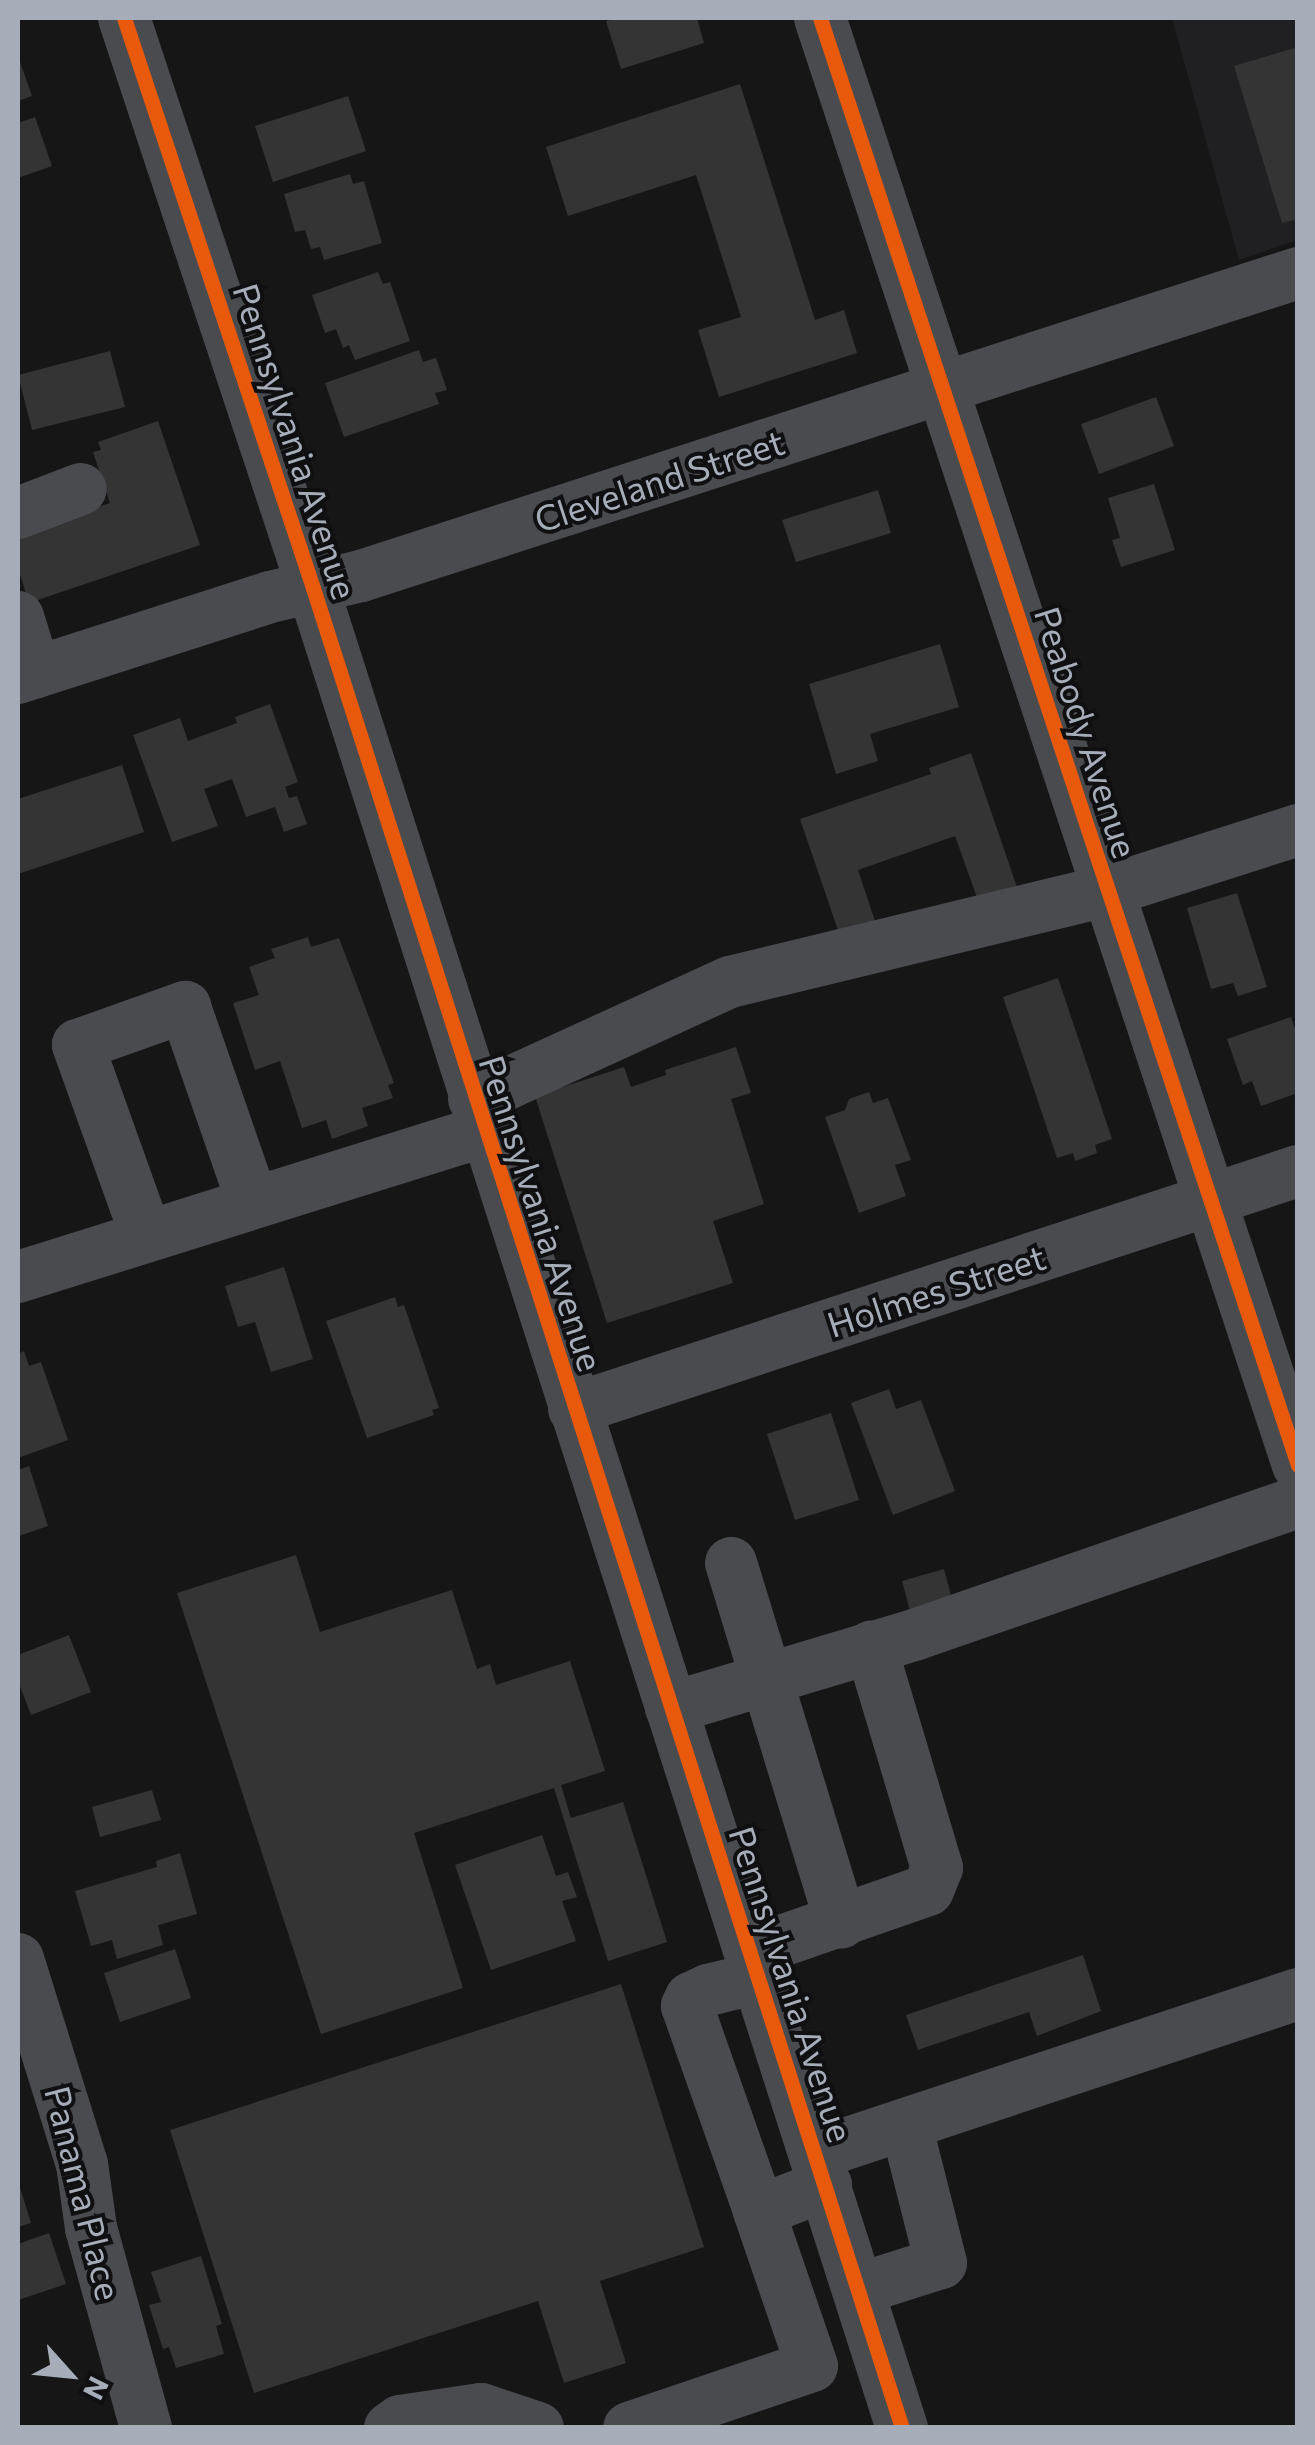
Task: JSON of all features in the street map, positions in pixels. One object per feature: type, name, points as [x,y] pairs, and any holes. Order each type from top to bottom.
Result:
[{"type":"street","name":"Pennsylvania Avenue","points":[[124,18],[313,588],[902,2428]]},
{"type":"street","name":"Peabody Avenue","points":[[820,18],[1298,1465]]},
{"type":"street","name":"Cleveland Street","points":[[26,675],[270,597],[313,588],[1298,274]]},
{"type":"street","points":[[18,513],[82,489]]},
{"type":"street","points":[[18,617],[26,675]]},
{"type":"street","points":[[18,1277],[252,1200],[479,1115],[730,982],[1107,891],[1298,830]]},
{"type":"street","points":[[146,1236],[78,1045],[185,1007],[252,1200]]},
{"type":"street","name":"Holmes Street","points":[[574,1409],[1298,1171]]},
{"type":"street","points":[[671,1708],[870,1648],[1298,1502]]},
{"type":"street","points":[[731,1563],[842,1923]]},
{"type":"street","points":[[629,2428],[812,2366],[687,2006],[692,1998],[754,1965],[842,1923],[928,1890],[937,1868],[870,1648]]},
{"type":"street","name":"Panama Place","points":[[18,1959],[82,2164],[91,2228],[146,2428]]},
{"type":"street","points":[[758,2211],[820,2170],[906,2125],[1298,1994]]},
{"type":"street","points":[[860,2290],[941,2263],[906,2125]]},
{"type":"street","points":[[390,2428],[400,2420],[481,2409],[538,2428]]},
{"type":"shaded area","points":[[1172,18],[1297,18],[1297,240],[1239,260]]},
{"type":"building","points":[[697,18],[704,43],[621,69],[606,21]]},
{"type":"building","points":[[1298,47],[1298,219],[1282,223],[1234,66]]},
{"type":"building","points":[[18,56],[32,96],[18,101]]},
{"type":"building","points":[[740,84],[815,320],[844,310],[857,353],[719,397],[698,330],[741,317],[696,175],[568,216],[546,147]]},
{"type":"building","points":[[348,96],[366,151],[273,182],[255,126]]},
{"type":"building","points":[[35,117],[52,166],[18,178],[18,123]]},
{"type":"building","points":[[350,174],[353,184],[364,181],[382,243],[324,260],[320,247],[311,249],[305,230],[295,232],[284,194]]},
{"type":"building","points":[[378,272],[383,284],[390,282],[410,341],[355,360],[349,345],[343,348],[336,329],[325,333],[312,295]]},
{"type":"building","points":[[419,350],[423,362],[436,358],[447,390],[435,393],[439,404],[344,437],[325,383]]},
{"type":"building","points":[[110,351],[125,407],[32,430],[18,375]]},
{"type":"building","points":[[1156,397],[1174,446],[1099,474],[1081,424]]},
{"type":"building","points":[[158,421],[200,545],[29,603],[18,568],[18,534],[110,503],[93,452],[101,450],[98,442]]},
{"type":"building","points":[[1154,484],[1175,550],[1121,567],[1112,540],[1120,538],[1108,498]]},
{"type":"building","points":[[878,490],[891,533],[796,562],[782,520]]},
{"type":"building","points":[[940,644],[959,707],[870,734],[878,761],[836,774],[809,684]]},
{"type":"building","points":[[270,704],[298,782],[285,787],[289,798],[297,796],[307,824],[284,832],[275,807],[246,817],[232,779],[204,789],[218,826],[172,842],[133,735],[180,718],[188,741],[237,723],[235,717]]},
{"type":"building","points":[[971,753],[1019,893],[980,906],[955,836],[858,870],[878,930],[842,942],[800,819],[931,774],[929,768]]},
{"type":"building","points":[[122,765],[144,832],[18,874],[18,799]]},
{"type":"building","points":[[1237,893],[1267,987],[1238,996],[1233,983],[1211,989],[1187,908]]},
{"type":"building","points":[[308,937],[311,947],[339,938],[394,1083],[388,1085],[393,1098],[362,1108],[368,1126],[332,1139],[326,1120],[302,1128],[280,1061],[255,1070],[233,1003],[259,995],[249,967],[275,958],[271,949]]},
{"type":"building","points":[[1058,978],[1112,1139],[1095,1145],[1097,1153],[1075,1161],[1073,1153],[1057,1158],[1003,997]]},
{"type":"building","points":[[1291,1017],[1298,1038],[1298,1093],[1261,1106],[1252,1081],[1243,1085],[1227,1039]]},
{"type":"building","points":[[736,1047],[751,1093],[731,1099],[764,1204],[713,1221],[733,1283],[607,1323],[535,1096],[624,1067],[631,1087],[666,1075],[665,1070]]},
{"type":"building","points":[[869,1092],[873,1103],[888,1098],[911,1160],[895,1165],[906,1196],[859,1213],[825,1117],[845,1110],[849,1099]]},
{"type":"building","points":[[284,1267],[313,1359],[271,1372],[255,1322],[238,1327],[225,1286]]},
{"type":"building","points":[[395,1297],[398,1307],[404,1305],[439,1408],[432,1410],[434,1415],[367,1438],[326,1321]]},
{"type":"building","points":[[24,1351],[29,1366],[41,1362],[68,1440],[18,1458],[18,1354]]},
{"type":"building","points":[[889,1389],[896,1409],[921,1400],[955,1491],[893,1515],[851,1403]]},
{"type":"building","points":[[831,1413],[859,1500],[795,1520],[767,1434]]},
{"type":"building","points":[[29,1466],[48,1526],[19,1536],[18,1470]]},
{"type":"building","points":[[296,1555],[320,1632],[452,1590],[477,1669],[490,1664],[496,1685],[570,1661],[605,1771],[561,1785],[571,1818],[623,1802],[667,1942],[608,1961],[554,1788],[414,1833],[463,1988],[321,2034],[177,1593]]},
{"type":"building","points":[[944,1569],[954,1607],[912,1619],[902,1581]]},
{"type":"building","points":[[69,1635],[91,1692],[31,1715],[18,1681],[18,1655]]},
{"type":"building","points":[[152,1790],[161,1820],[100,1837],[92,1807]]},
{"type":"building","points":[[542,1835],[556,1876],[568,1872],[577,1897],[562,1901],[576,1941],[491,1970],[455,1865]]},
{"type":"building","points":[[180,1853],[197,1914],[158,1925],[163,1945],[117,1959],[112,1940],[91,1946],[75,1891],[157,1867],[156,1861]]},
{"type":"building","points":[[175,1949],[191,1998],[120,2022],[104,1973]]},
{"type":"building","points":[[1083,1955],[1101,2011],[1037,2036],[1029,2012],[918,2050],[906,2015]]},
{"type":"building","points":[[621,1984],[704,2247],[600,2281],[626,2363],[564,2383],[538,2301],[254,2393],[170,2130]]},
{"type":"building","points":[[18,2181],[31,2223],[18,2227]]},
{"type":"building","points":[[49,2233],[66,2284],[18,2300],[18,2244]]},
{"type":"building","points":[[201,2256],[222,2324],[216,2326],[224,2354],[176,2368],[169,2347],[163,2349],[149,2305],[161,2302],[151,2272]]},
{"type":"cycle path","points":[[124,18],[313,588],[902,2428]]},
{"type":"cycle path","points":[[820,18],[1298,1465]]}]
